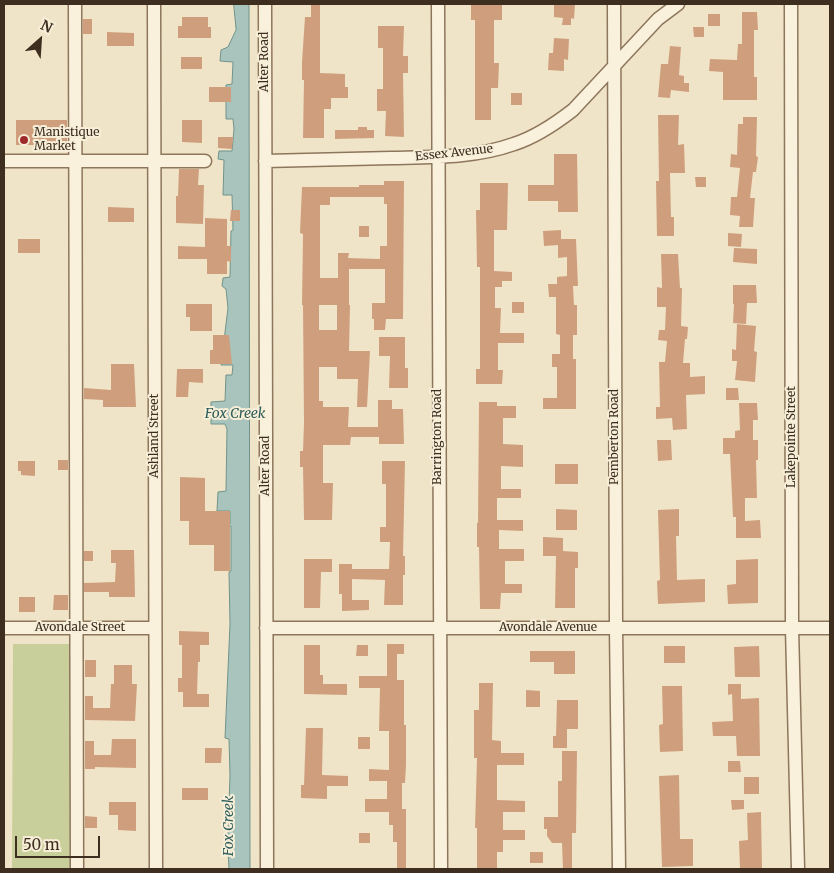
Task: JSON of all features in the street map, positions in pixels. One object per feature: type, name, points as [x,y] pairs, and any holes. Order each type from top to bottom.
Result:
[{"type":"street","points":[[75,4],[77,869]]},
{"type":"street","name":"Ashland Street","points":[[154,4],[156,869]]},
{"type":"street","name":"Alter Road","points":[[265,4],[267,869]]},
{"type":"street","name":"Barrington Road","points":[[438,4],[441,869]]},
{"type":"street","name":"Pemberton Road","points":[[614,4],[616,628],[619,869]]},
{"type":"street","name":"Essex Avenue","points":[[265,161],[438,156],[492,151],[516,144],[558,122],[573,110],[658,19],[678,4]]},
{"type":"street","name":"Lakepointe Street","points":[[791,4],[792,628],[798,869]]},
{"type":"street","points":[[4,161],[205,161]]},
{"type":"street","name":"Avondale Street","points":[[4,628],[155,628]]},
{"type":"street","name":"Avondale Avenue","points":[[266,628],[830,628]]},
{"type":"green space","points":[[13,644],[72,644],[72,869],[12,869]]},
{"type":"water","name":"Fox Creek","points":[[234,4],[249,4],[250,869],[229,869],[228,850],[225,849],[224,836],[228,835],[230,775],[229,739],[225,738],[230,624],[229,572],[231,571],[231,526],[214,526],[230,524],[230,511],[217,511],[218,492],[226,491],[227,429],[225,424],[211,424],[211,402],[225,401],[226,375],[232,375],[233,365],[221,365],[228,308],[226,289],[222,286],[223,278],[230,277],[231,231],[233,230],[232,195],[223,195],[224,160],[218,159],[219,151],[232,151],[234,129],[233,119],[226,119],[226,85],[232,84],[233,62],[220,61],[221,50],[228,47],[236,30]]},
{"type":"building","points":[[311,4],[320,4],[320,73],[345,74],[345,87],[348,87],[348,98],[331,98],[331,109],[324,109],[324,138],[303,138],[304,80],[302,80],[302,62],[305,17],[311,17]]},
{"type":"building","points":[[471,4],[502,4],[502,20],[494,20],[494,63],[499,63],[498,88],[491,88],[491,120],[475,120],[475,20],[471,20]]},
{"type":"building","points":[[554,4],[575,4],[574,19],[571,18],[571,25],[562,25],[563,18],[554,17]]},
{"type":"building","points":[[742,12],[757,12],[758,30],[754,30],[754,77],[757,77],[757,100],[723,100],[723,72],[709,71],[710,59],[737,60],[738,44],[742,44]]},
{"type":"building","points":[[708,14],[720,14],[720,26],[708,26]]},
{"type":"building","points":[[182,17],[208,17],[208,27],[211,27],[211,38],[178,38],[178,26],[182,26]]},
{"type":"building","points":[[83,19],[92,19],[92,34],[83,34]]},
{"type":"building","points":[[378,26],[404,26],[403,56],[408,56],[408,73],[403,73],[404,137],[385,136],[386,111],[377,111],[377,89],[383,89],[383,48],[378,48]]},
{"type":"building","points":[[693,27],[704,27],[704,37],[694,37]]},
{"type":"building","points":[[107,32],[134,33],[134,46],[107,46]]},
{"type":"building","points":[[554,38],[569,39],[568,60],[564,59],[564,71],[548,70],[549,53],[553,53]]},
{"type":"building","points":[[670,46],[681,47],[679,75],[684,76],[684,83],[689,83],[689,92],[671,90],[670,98],[658,97],[661,64],[668,64]]},
{"type":"building","points":[[181,57],[202,57],[202,69],[181,69]]},
{"type":"building","points":[[209,87],[231,87],[231,102],[209,102]]},
{"type":"building","points":[[511,93],[522,93],[522,105],[511,105]]},
{"type":"building","points":[[658,115],[679,115],[678,145],[684,144],[685,173],[670,173],[671,217],[674,217],[674,236],[657,236],[656,181],[659,181]]},
{"type":"building","points":[[743,117],[757,117],[756,156],[758,157],[756,172],[753,172],[750,198],[755,198],[753,227],[739,227],[740,216],[730,215],[731,197],[737,197],[740,168],[730,167],[731,154],[737,155],[738,124],[743,124]]},
{"type":"building","points":[[16,120],[67,120],[67,145],[16,145]]},
{"type":"building","points":[[182,120],[202,120],[202,143],[182,142]]},
{"type":"building","points":[[358,127],[367,127],[367,130],[374,130],[374,138],[335,139],[335,130],[358,130]]},
{"type":"building","points":[[218,137],[233,137],[232,149],[218,148]]},
{"type":"building","points":[[554,154],[577,154],[578,212],[558,212],[558,201],[528,201],[528,185],[554,185]]},
{"type":"building","points":[[179,169],[199,169],[198,185],[204,185],[203,224],[176,223]]},
{"type":"building","points":[[695,177],[706,177],[706,187],[696,187]]},
{"type":"building","points":[[384,181],[404,181],[403,319],[386,319],[385,330],[374,330],[372,303],[385,303],[385,269],[349,269],[349,351],[370,351],[367,407],[357,407],[358,379],[337,379],[337,367],[319,367],[319,401],[323,401],[323,407],[349,407],[348,427],[378,427],[378,400],[392,400],[392,409],[403,409],[404,444],[379,444],[379,437],[351,437],[350,445],[323,445],[323,483],[333,483],[332,520],[304,520],[303,467],[300,467],[300,451],[303,451],[304,423],[303,234],[300,233],[302,187],[384,185]],"holes":[[[330,197],[384,197],[384,204],[387,204],[387,246],[380,246],[380,259],[348,258],[349,253],[338,253],[338,278],[320,278],[320,205],[330,205]],[[319,305],[337,305],[337,330],[319,330]]]},
{"type":"building","points":[[480,183],[508,183],[507,230],[494,230],[494,271],[512,272],[512,281],[502,281],[502,287],[495,287],[495,308],[501,308],[500,333],[524,333],[524,343],[498,343],[498,370],[503,370],[502,384],[476,384],[476,369],[480,369],[480,267],[477,267],[476,210],[480,210]]},
{"type":"building","points":[[108,207],[134,208],[134,222],[108,222]]},
{"type":"building","points":[[231,210],[240,210],[240,221],[230,221]]},
{"type":"building","points":[[205,218],[227,219],[227,246],[231,246],[231,262],[227,261],[227,274],[207,274],[207,259],[178,259],[178,246],[205,247]]},
{"type":"building","points":[[359,226],[369,226],[369,237],[359,237]]},
{"type":"building","points":[[561,230],[561,239],[576,239],[578,286],[573,286],[574,305],[577,305],[577,335],[573,335],[573,359],[576,359],[576,409],[543,409],[543,398],[557,398],[557,367],[552,367],[552,354],[560,354],[560,335],[556,334],[556,297],[549,297],[548,284],[557,284],[557,277],[567,276],[567,257],[558,258],[558,245],[544,246],[543,231]]},
{"type":"building","points":[[728,233],[742,234],[741,247],[728,246]]},
{"type":"building","points":[[18,239],[40,239],[40,253],[18,253]]},
{"type":"building","points":[[734,248],[757,249],[757,264],[733,262]]},
{"type":"building","points":[[661,254],[678,254],[680,288],[682,288],[681,326],[688,327],[683,363],[690,363],[690,377],[705,376],[705,394],[686,395],[687,429],[673,430],[672,418],[656,419],[656,407],[660,407],[659,362],[665,362],[667,341],[658,340],[659,330],[665,330],[666,307],[657,307],[657,287],[662,288]]},
{"type":"building","points":[[733,285],[756,285],[757,303],[747,303],[746,324],[733,323]]},
{"type":"building","points":[[512,302],[524,302],[524,313],[512,313]]},
{"type":"building","points":[[186,304],[212,304],[212,331],[190,331],[190,317],[186,317]]},
{"type":"building","points":[[737,324],[756,326],[754,351],[757,352],[755,382],[735,380],[737,361],[732,361],[732,349],[736,350]]},
{"type":"building","points":[[213,335],[229,335],[232,364],[210,364],[210,350],[213,350]]},
{"type":"building","points":[[379,337],[405,337],[405,368],[408,368],[408,388],[389,388],[390,356],[379,356]]},
{"type":"building","points":[[111,364],[134,364],[136,407],[103,407],[103,400],[84,399],[84,388],[111,390]]},
{"type":"building","points":[[177,369],[203,369],[203,383],[189,382],[188,397],[176,397]]},
{"type":"building","points":[[726,388],[738,388],[739,400],[726,400]]},
{"type":"building","points":[[479,402],[497,402],[497,406],[516,406],[516,418],[503,418],[503,444],[523,445],[523,467],[501,466],[501,489],[521,489],[521,498],[497,498],[497,520],[523,520],[523,531],[499,530],[499,549],[524,549],[524,561],[505,561],[505,584],[522,584],[522,593],[501,593],[500,609],[480,609],[479,547],[477,547]]},
{"type":"building","points":[[739,403],[757,403],[758,420],[753,420],[753,440],[758,440],[758,460],[756,460],[757,498],[745,498],[745,521],[760,520],[761,538],[736,538],[730,454],[723,454],[723,438],[735,438],[735,431],[740,430]]},
{"type":"building","points":[[657,440],[671,440],[672,460],[658,461]]},
{"type":"building","points":[[58,460],[68,460],[68,470],[58,470]]},
{"type":"building","points":[[18,461],[35,461],[35,476],[21,475],[21,471],[18,471]]},
{"type":"building","points":[[382,461],[405,461],[403,556],[405,556],[405,575],[403,575],[403,605],[384,605],[385,580],[352,579],[352,600],[369,600],[369,610],[342,611],[342,594],[339,594],[339,564],[352,564],[352,569],[389,569],[390,542],[380,542],[380,527],[386,527],[386,484],[382,484]]},
{"type":"building","points":[[555,464],[578,464],[578,484],[555,484]]},
{"type":"building","points":[[180,477],[205,478],[205,511],[230,511],[230,571],[214,571],[214,545],[189,545],[189,521],[180,521]]},
{"type":"building","points":[[556,509],[577,510],[577,530],[556,530]]},
{"type":"building","points":[[679,509],[679,536],[676,536],[677,580],[705,579],[705,602],[658,604],[657,581],[660,580],[658,510]]},
{"type":"building","points":[[543,537],[563,538],[563,551],[578,552],[578,568],[575,568],[575,608],[555,608],[556,556],[543,556]]},
{"type":"building","points":[[111,550],[134,550],[135,597],[109,597],[109,592],[84,592],[84,583],[115,582],[116,563],[111,563]]},
{"type":"building","points":[[84,551],[93,551],[93,561],[84,561]]},
{"type":"building","points":[[304,559],[332,559],[332,572],[321,572],[320,608],[304,608]]},
{"type":"building","points":[[758,559],[758,603],[728,604],[727,585],[736,584],[736,560]]},
{"type":"building","points":[[54,595],[68,595],[68,610],[53,610]]},
{"type":"building","points":[[19,597],[35,597],[35,612],[19,612]]},
{"type":"building","points":[[179,631],[209,632],[209,645],[200,645],[197,694],[209,694],[209,707],[183,707],[183,692],[178,692],[178,678],[182,678],[182,645],[179,645]]},
{"type":"building","points":[[387,644],[404,644],[404,654],[397,654],[397,680],[404,680],[406,765],[405,783],[402,783],[402,809],[406,809],[406,869],[397,869],[397,842],[393,842],[393,825],[389,825],[389,812],[365,812],[365,799],[387,799],[387,781],[369,781],[369,769],[389,770],[389,731],[379,731],[380,688],[359,688],[359,676],[387,676]]},
{"type":"building","points":[[304,645],[320,645],[320,675],[323,675],[323,684],[347,684],[347,695],[304,694]]},
{"type":"building","points":[[357,645],[368,645],[368,656],[356,656]]},
{"type":"building","points":[[664,646],[685,646],[685,663],[664,663]]},
{"type":"building","points":[[759,646],[760,677],[735,677],[734,647]]},
{"type":"building","points":[[530,651],[575,651],[575,674],[554,674],[554,662],[530,662]]},
{"type":"building","points":[[85,660],[96,660],[96,677],[85,677]]},
{"type":"building","points":[[114,665],[132,665],[132,684],[137,684],[135,721],[85,720],[85,696],[93,696],[93,708],[110,708],[111,684],[114,684]]},
{"type":"building","points":[[479,683],[493,683],[492,740],[501,741],[501,753],[524,753],[524,765],[497,765],[497,800],[525,801],[525,812],[503,812],[503,830],[525,830],[525,840],[503,840],[503,852],[497,852],[497,869],[477,869],[477,828],[475,828],[477,758],[474,758],[474,710],[479,710]]},
{"type":"building","points":[[728,684],[741,684],[741,699],[759,698],[760,756],[737,756],[736,736],[713,736],[712,722],[733,721],[732,694],[728,695]]},
{"type":"building","points":[[662,686],[682,686],[683,751],[660,752],[659,725],[663,724]]},
{"type":"building","points":[[526,690],[540,691],[540,707],[526,707]]},
{"type":"building","points":[[557,700],[578,700],[578,729],[567,729],[567,748],[553,748],[553,736],[556,736]]},
{"type":"building","points":[[306,728],[323,728],[322,775],[348,776],[348,786],[327,786],[327,799],[301,798],[301,785],[304,785]]},
{"type":"building","points":[[358,737],[370,737],[370,749],[358,749]]},
{"type":"building","points":[[112,739],[136,739],[136,768],[95,767],[95,769],[85,769],[85,741],[94,741],[94,755],[111,755]]},
{"type":"building","points":[[205,748],[222,748],[221,763],[205,763]]},
{"type":"building","points":[[562,751],[577,751],[576,833],[572,833],[572,869],[563,869],[562,843],[552,843],[547,836],[547,829],[544,829],[544,817],[558,817],[558,781],[562,781]]},
{"type":"building","points":[[728,761],[740,761],[741,772],[728,772]]},
{"type":"building","points":[[679,775],[680,839],[693,839],[693,866],[662,867],[659,776]]},
{"type":"building","points":[[744,777],[759,777],[759,794],[744,794]]},
{"type":"building","points":[[182,788],[208,788],[208,800],[182,800]]},
{"type":"building","points":[[731,800],[744,800],[744,809],[732,810]]},
{"type":"building","points":[[109,802],[136,802],[136,831],[118,830],[118,815],[109,815]]},
{"type":"building","points":[[761,812],[762,869],[740,869],[739,841],[748,840],[747,813]]},
{"type":"building","points":[[85,816],[97,817],[97,828],[85,828]]},
{"type":"building","points":[[359,833],[370,833],[370,843],[359,843]]},
{"type":"building","points":[[530,852],[543,852],[543,863],[530,863]]},
{"type":"place","name":"Manistique Market","points":[[24,140]]}]
